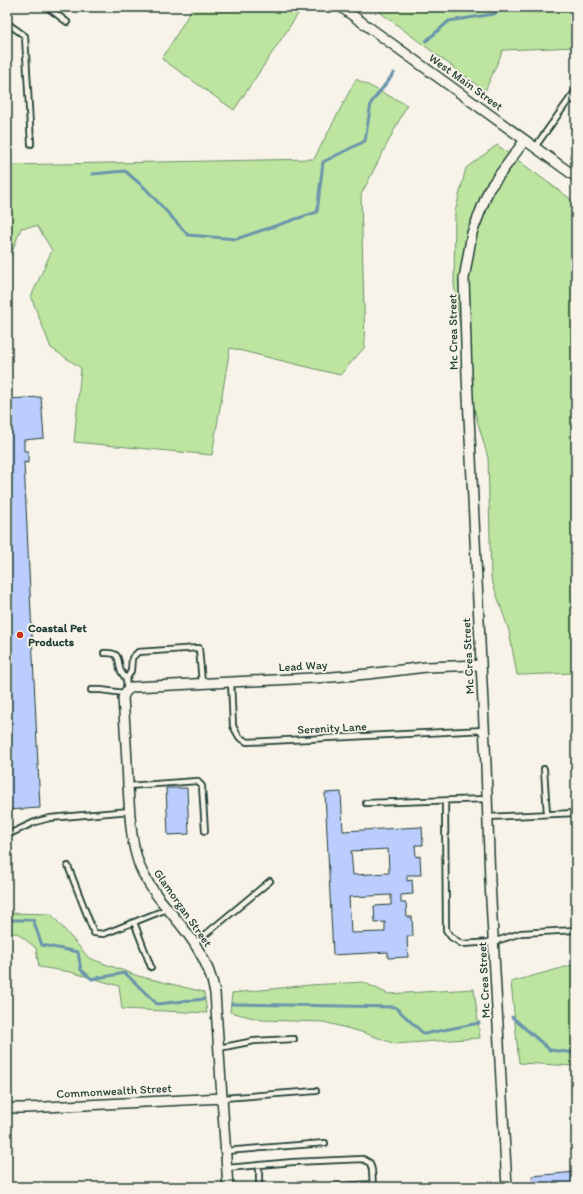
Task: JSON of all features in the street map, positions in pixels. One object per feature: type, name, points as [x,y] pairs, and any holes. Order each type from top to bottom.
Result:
[{"type":"street","name":"West Main Street","points":[[341,7],[576,177]]},
{"type":"street","name":"Mc Crea Street","points":[[507,1187],[467,376],[464,279],[472,233],[489,189],[525,140]]},
{"type":"street","name":"Lead Way","points":[[125,692],[133,687],[332,677],[426,667],[481,665]]},
{"type":"street","name":"Glamorgan Street","points":[[125,692],[123,698],[133,843],[140,866],[152,890],[194,944],[206,964],[212,981],[216,1002],[228,1187]]},
{"type":"street","name":"Commonwealth Street","points":[[7,1108],[222,1098]]},
{"type":"lane","points":[[47,7],[68,22]]},
{"type":"lane","points":[[7,23],[25,36],[31,144]]},
{"type":"lane","points":[[534,147],[576,90]]},
{"type":"lane","points":[[570,98],[576,102]]},
{"type":"lane","points":[[91,690],[125,692],[126,680],[132,671],[132,658],[138,652],[199,648],[202,683]]},
{"type":"lane","points":[[104,653],[112,653],[118,657],[120,669],[126,680]]},
{"type":"lane","name":"Serenity Lane","points":[[231,682],[233,726],[239,737],[247,742],[484,730]]},
{"type":"lane","points":[[544,768],[547,814]]},
{"type":"lane","points":[[128,786],[197,781],[202,786],[206,831]]},
{"type":"lane","points":[[366,803],[488,799]]},
{"type":"lane","points":[[444,801],[446,930],[451,938],[462,944],[494,942],[521,933],[576,930]]},
{"type":"lane","points":[[7,835],[35,822],[50,818],[130,811]]},
{"type":"lane","points":[[488,817],[576,813]]},
{"type":"lane","points":[[68,866],[94,933],[104,934],[167,909]]},
{"type":"lane","points":[[194,944],[270,881]]},
{"type":"lane","points":[[134,922],[151,966]]},
{"type":"lane","points":[[219,1048],[254,1041],[294,1039]]},
{"type":"lane","points":[[222,1098],[316,1091]]},
{"type":"lane","points":[[226,1150],[325,1143]]},
{"type":"lane","points":[[227,1168],[294,1162],[363,1159],[370,1163],[373,1185],[326,1187]]},
{"type":"lane","points":[[259,1165],[259,1187]]},
{"type":"green space","points":[[193,7],[302,8],[234,110],[162,59]]},
{"type":"green space","points":[[373,7],[576,7],[576,47],[503,50],[485,91]]},
{"type":"green space","points":[[356,79],[407,105],[361,195],[365,347],[340,375],[230,348],[212,455],[74,442],[81,368],[51,348],[31,297],[52,250],[37,226],[21,228],[7,266],[7,165],[314,159]]},
{"type":"green space","points":[[497,145],[576,203],[576,673],[517,675],[509,631],[491,578],[488,458],[470,395],[454,284],[455,212],[466,168]]},
{"type":"green space","points":[[7,913],[51,914],[89,958],[138,976],[204,992],[207,1013],[122,1009],[119,986],[71,972],[39,967],[36,948],[17,933],[7,934]]},
{"type":"green space","points":[[576,964],[576,1066],[519,1063],[511,982]]},
{"type":"green space","points":[[363,982],[388,994],[474,989],[480,1038],[395,1044],[365,1033],[324,1022],[262,1020],[230,1012],[232,993],[310,985]]},
{"type":"building","name":"Coastal Pet Products","points":[[41,397],[44,438],[24,440],[24,451],[28,451],[28,463],[24,462],[40,808],[7,810],[7,399]]},
{"type":"building","points":[[166,788],[187,788],[189,834],[168,835]]},
{"type":"building","points":[[341,792],[343,831],[422,827],[423,845],[415,845],[416,857],[420,856],[421,875],[407,875],[407,881],[412,880],[413,894],[401,895],[401,903],[406,903],[407,917],[412,917],[413,936],[407,936],[408,957],[388,958],[388,952],[333,955],[325,793]],"holes":[[[388,849],[389,873],[353,875],[351,851]],[[391,895],[391,905],[374,906],[375,923],[385,922],[385,932],[351,933],[349,897]]]},
{"type":"building","points":[[576,1172],[576,1187],[533,1187],[532,1176]]},
{"type":"waterway","points":[[426,41],[449,21],[494,14],[504,7]]},
{"type":"waterway","points":[[92,174],[125,171],[145,188],[188,235],[236,239],[317,212],[323,162],[365,141],[371,103],[394,73]]},
{"type":"waterway","points":[[7,920],[33,920],[42,945],[78,952],[81,970],[92,979],[125,973],[157,1004],[204,999]]},
{"type":"waterway","points":[[232,1004],[395,1007],[424,1034],[479,1023]]},
{"type":"waterway","points":[[512,1017],[550,1050],[576,1053]]},
{"type":"place","name":"Coastal Pet Products","points":[[20,635]]}]
